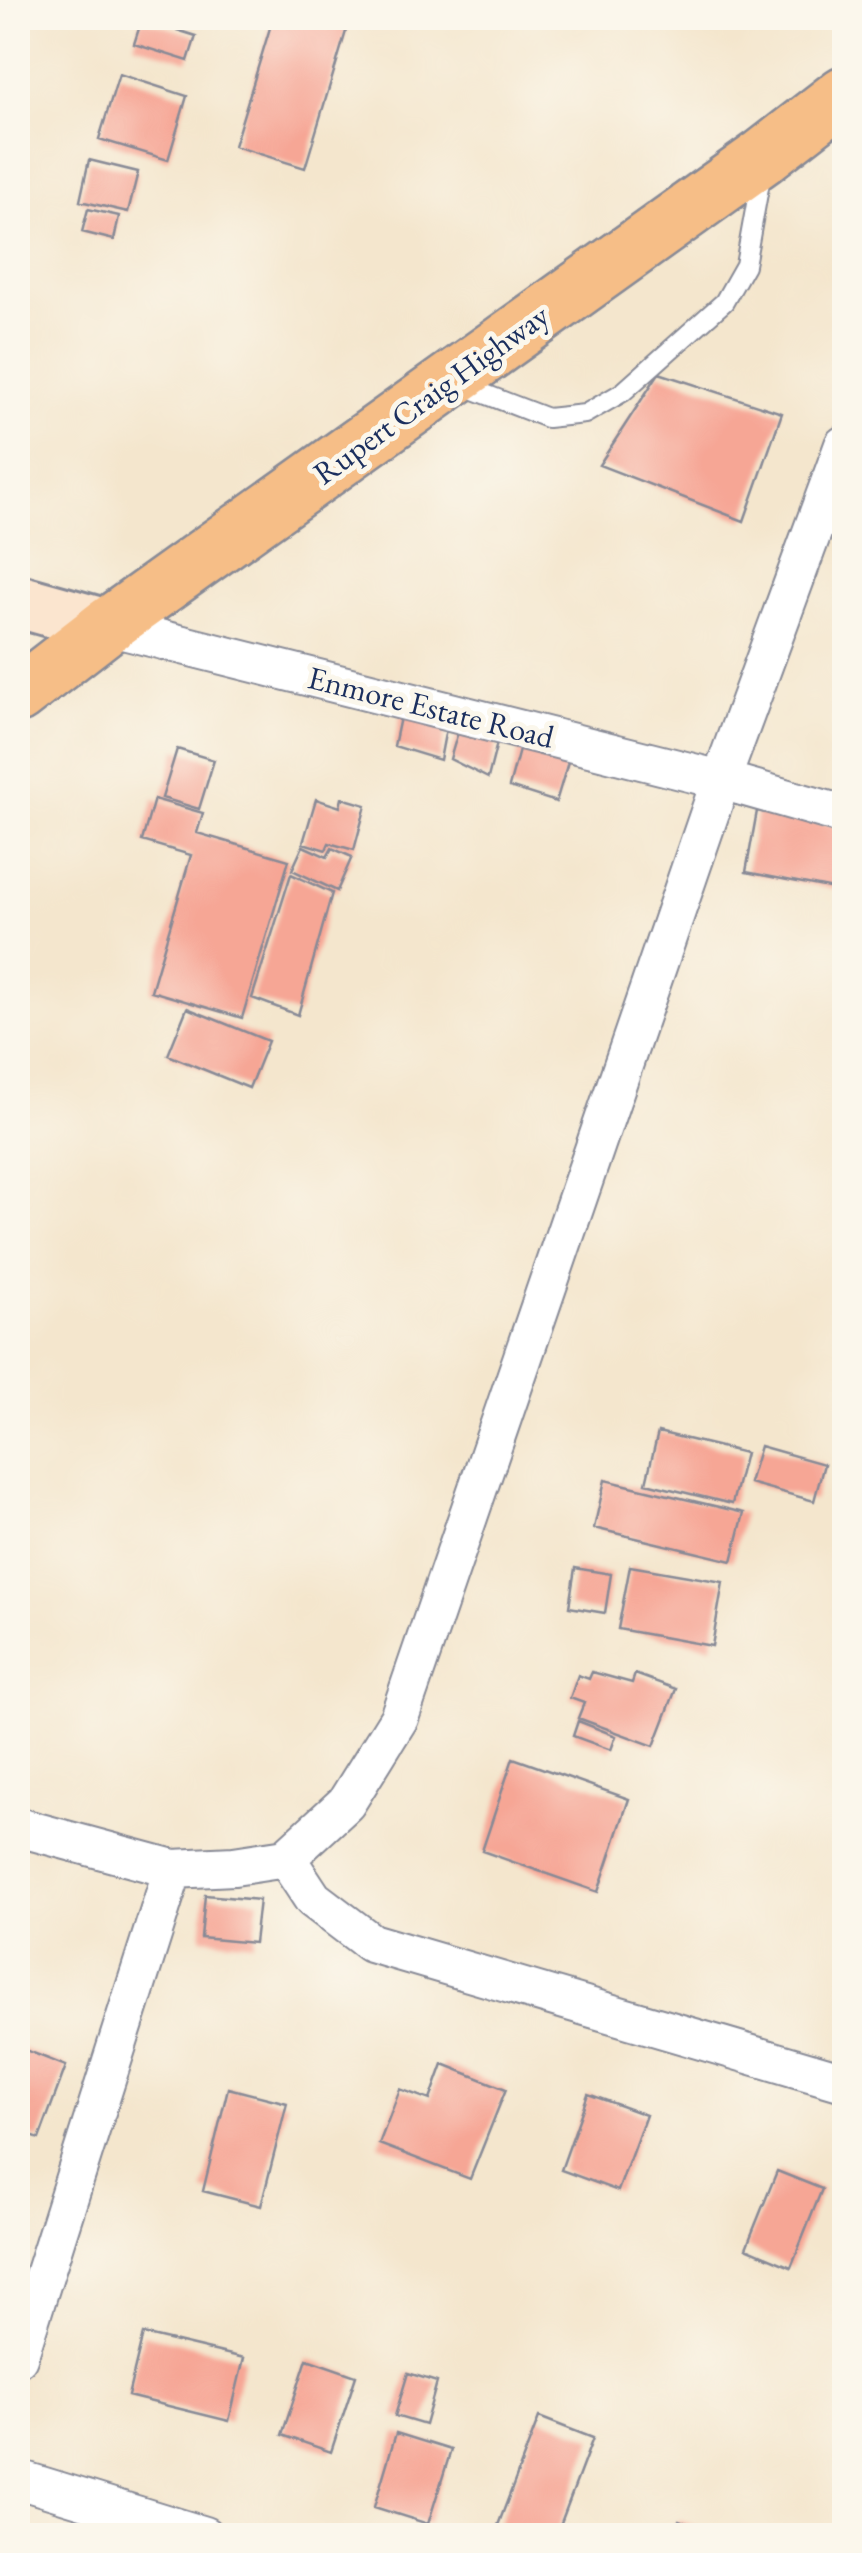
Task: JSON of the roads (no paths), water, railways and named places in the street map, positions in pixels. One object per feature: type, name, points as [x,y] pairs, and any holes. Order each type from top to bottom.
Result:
[{"type":"main road","name":"Rupert Craig Highway","points":[[18,696],[108,626],[764,156],[844,94]]},
{"type":"main road","name":"Enmore Estate Road","points":[[18,601],[108,626]]},
{"type":"street","points":[[18,1827],[173,1869],[286,1858],[346,1803],[398,1718],[721,780],[844,445]]},
{"type":"street","name":"Enmore Estate Road","points":[[108,626],[721,780],[844,815]]},
{"type":"street","points":[[286,1858],[313,1899],[371,1943],[844,2082]]},
{"type":"street","points":[[18,2357],[173,1869]]},
{"type":"street","points":[[18,2479],[204,2536]]},
{"type":"lane","points":[[449,380],[546,418],[585,414],[623,392],[724,302],[744,265],[764,156]]}]
